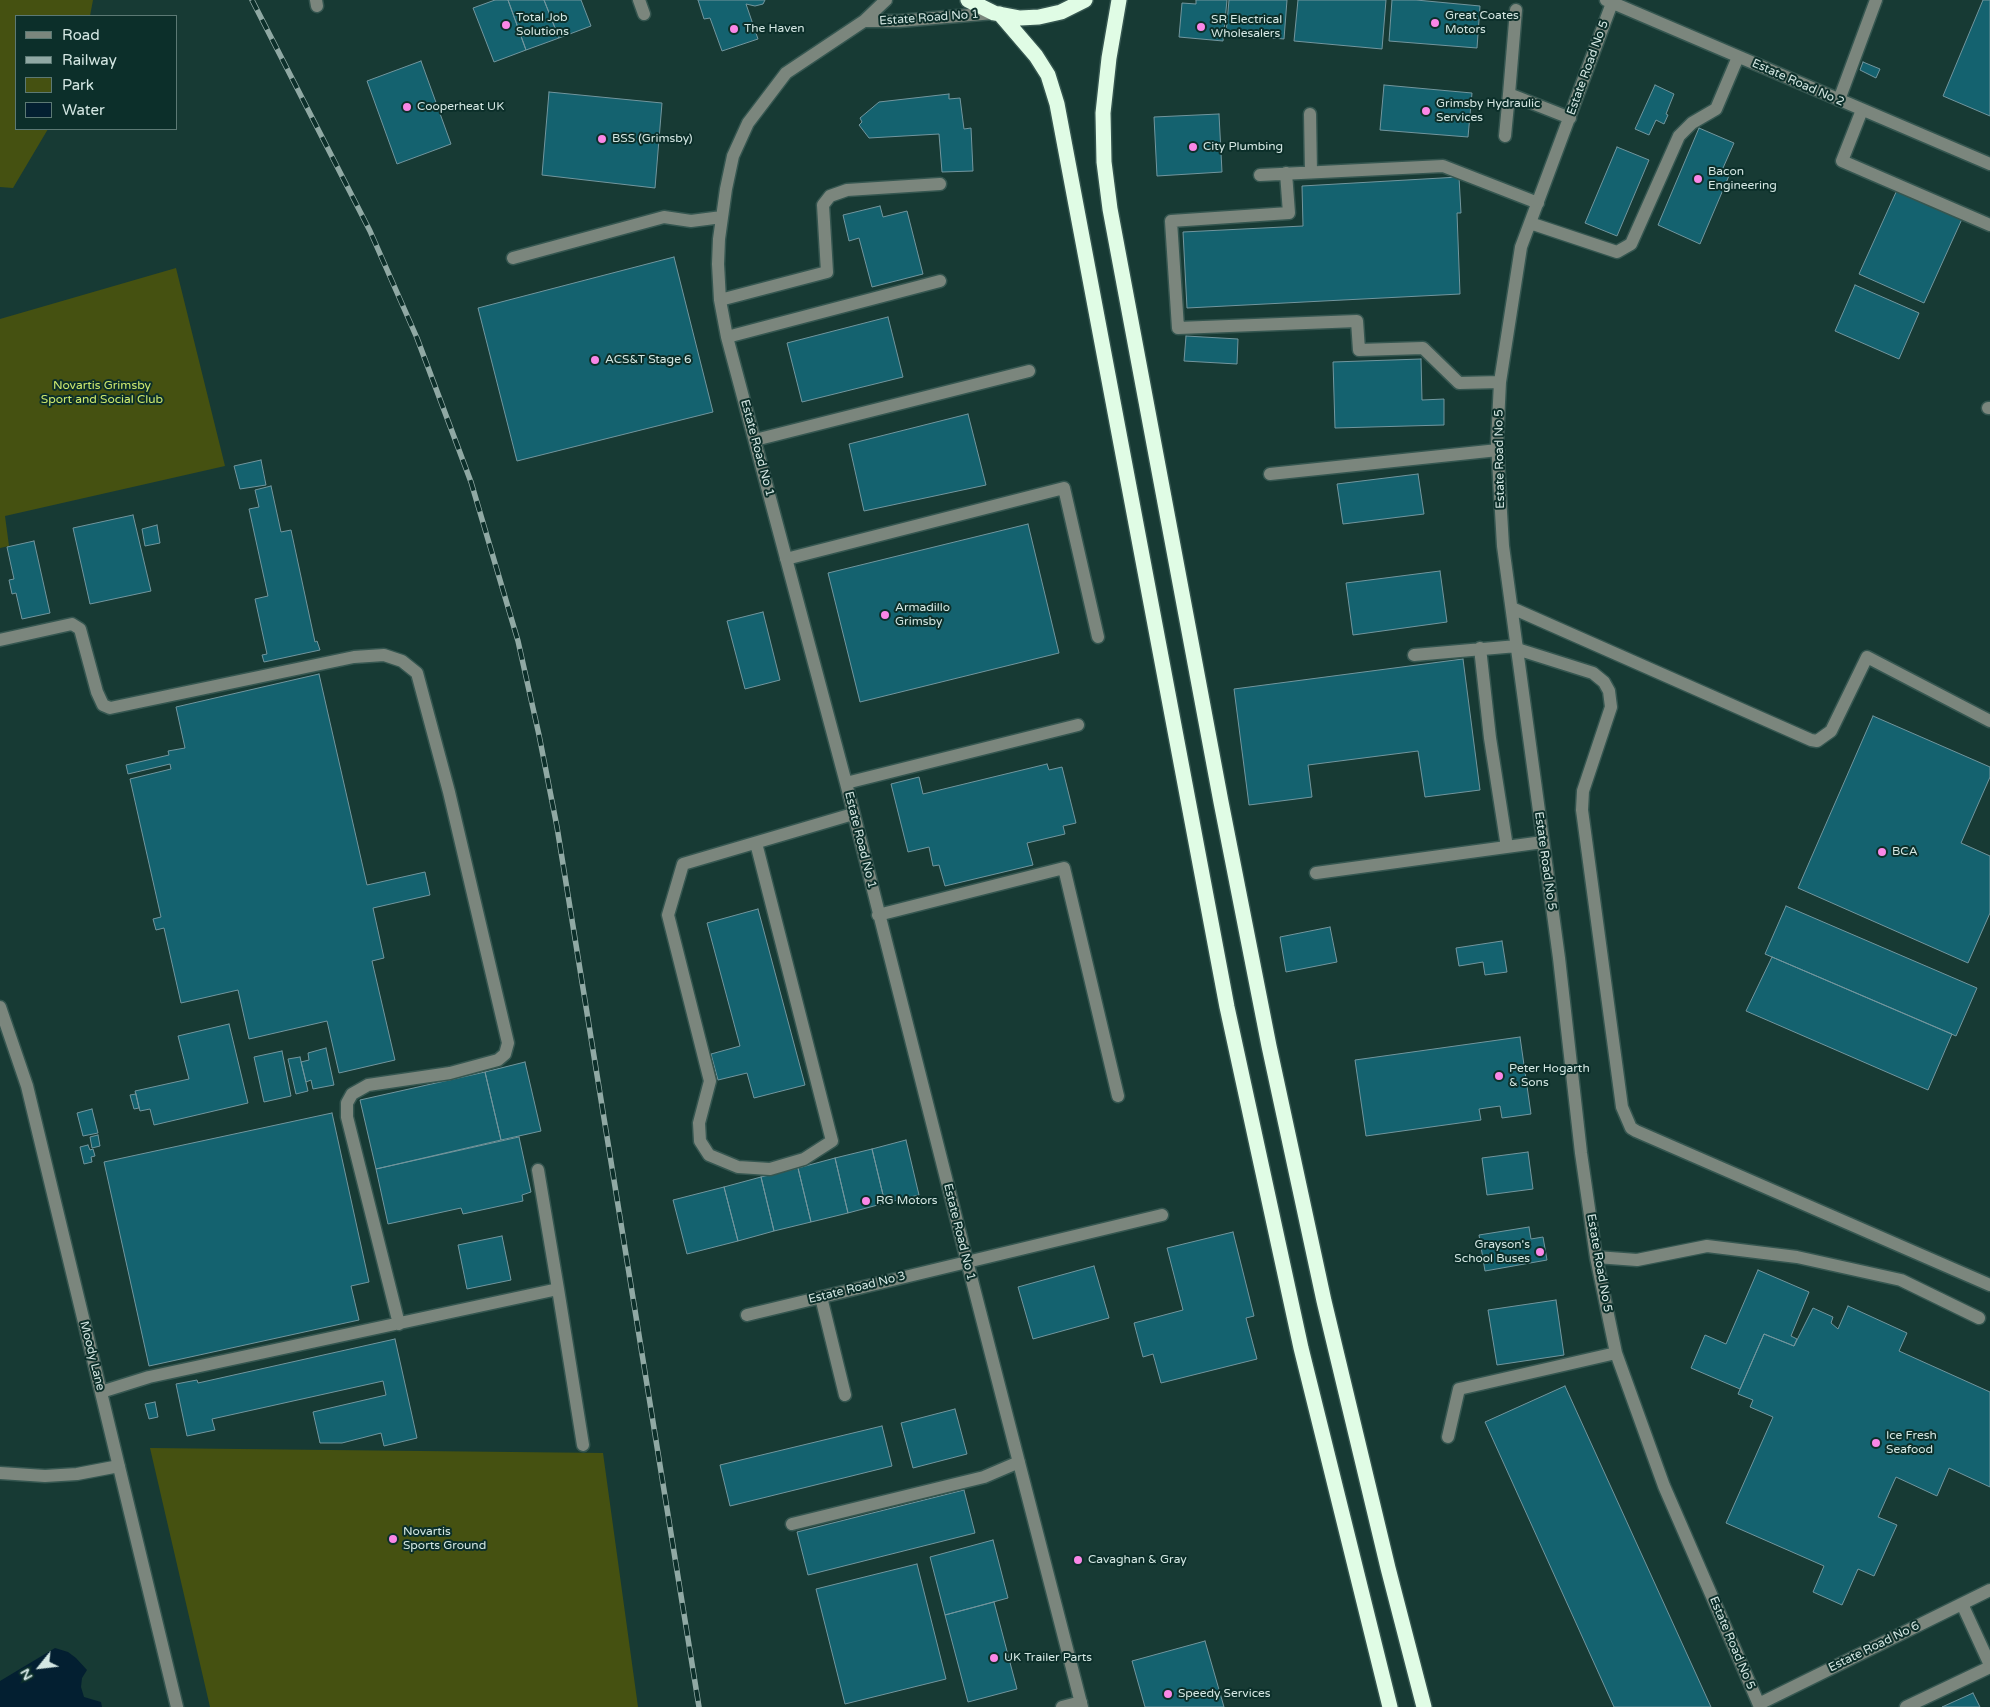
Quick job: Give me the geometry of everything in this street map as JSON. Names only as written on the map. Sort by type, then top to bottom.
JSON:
[{"type":"highway","points":[[968,0],[997,14],[1020,18],[1039,17],[1060,12],[1086,0]]},
{"type":"highway","points":[[1119,0],[1110,51],[1103,112],[1104,162],[1110,209],[1221,802],[1271,1056],[1324,1300],[1388,1568],[1424,1707]]},
{"type":"highway","points":[[997,14],[1036,56],[1048,75],[1057,104],[1158,649],[1227,1007],[1299,1338],[1390,1707]]},
{"type":"street","points":[[639,0],[644,14]]},
{"type":"street","name":"Estate Road No 1","points":[[886,0],[864,21],[786,73],[748,123],[733,156],[722,217],[718,264],[720,300],[728,337],[846,783],[966,1262],[1082,1705]]},
{"type":"street","points":[[1839,100],[1876,0]]},
{"type":"street","name":"Estate Road No 2","points":[[1609,1],[1990,164]]},
{"type":"street","name":"Estate Road No 5","points":[[1609,1],[1570,118],[1521,247],[1500,382],[1498,450],[1503,546],[1559,958],[1581,1154],[1596,1257],[1616,1353],[1664,1486],[1759,1706]]},
{"type":"street","points":[[1505,136],[1516,10]]},
{"type":"street","name":"Estate Road No 1","points":[[864,21],[898,21],[997,14]]},
{"type":"street","points":[[1530,223],[1617,252],[1631,244],[1679,136],[1692,123],[1716,109],[1738,57]]},
{"type":"street","points":[[1509,94],[1570,118]]},
{"type":"street","points":[[1862,110],[1842,161],[1990,225]]},
{"type":"street","points":[[1310,114],[1311,172]]},
{"type":"street","points":[[1260,175],[1443,166],[1538,204]]},
{"type":"street","points":[[1286,173],[1289,213],[1171,221],[1178,328],[1357,322],[1359,350],[1423,348],[1459,383],[1500,382]]},
{"type":"street","points":[[720,300],[827,272],[823,205],[830,196],[847,190],[940,184]]},
{"type":"street","points":[[513,258],[664,217],[691,221],[722,217]]},
{"type":"street","points":[[728,337],[940,281]]},
{"type":"street","points":[[755,440],[1029,371]]},
{"type":"street","points":[[1270,474],[1498,450]]},
{"type":"street","points":[[786,559],[1064,488],[1098,638]]},
{"type":"street","points":[[1512,608],[1811,740],[1817,741],[1830,731],[1867,657],[1990,721]]},
{"type":"street","points":[[0,640],[72,624],[80,629],[102,705],[110,708],[354,657],[384,656],[402,661],[417,673],[449,792],[508,1043],[504,1054],[498,1060],[450,1073],[368,1085],[352,1094],[347,1104],[347,1117],[399,1324]]},
{"type":"street","points":[[1480,648],[1490,738],[1507,847]]},
{"type":"street","points":[[1414,655],[1480,648],[1517,648],[1593,673],[1604,682],[1609,690],[1611,707],[1583,791],[1582,810],[1622,1107],[1627,1122],[1636,1131],[1990,1285]]},
{"type":"street","points":[[846,783],[1078,725]]},
{"type":"street","points":[[756,843],[832,1141],[804,1160],[770,1169],[738,1167],[710,1156],[700,1141],[699,1123],[710,1081],[668,915],[683,864],[853,814]]},
{"type":"street","points":[[1316,873],[1543,842]]},
{"type":"street","points":[[878,914],[1064,868],[1118,1096]]},
{"type":"street","name":"Moody Lane","points":[[0,1008],[27,1086],[177,1707]]},
{"type":"street","points":[[538,1170],[582,1445]]},
{"type":"street","name":"Estate Road No 3","points":[[747,1315],[1162,1215]]},
{"type":"street","points":[[1596,1257],[1637,1260],[1708,1246],[1797,1257],[1901,1280],[1979,1318]]},
{"type":"street","points":[[101,1392],[149,1377],[558,1289]]},
{"type":"street","points":[[821,1297],[845,1395]]},
{"type":"street","points":[[1448,1437],[1459,1389],[1616,1353]]},
{"type":"street","points":[[792,1524],[984,1477],[1018,1462]]},
{"type":"street","points":[[0,1474],[45,1476],[77,1474],[119,1466]]},
{"type":"street","name":"Estate Road No 6","points":[[1759,1706],[1990,1590]]},
{"type":"street","points":[[1906,1707],[1990,1666],[1962,1604]]},
{"type":"street","points":[[1062,1707],[1082,1705]]},
{"type":"green space","points":[[0,0],[93,0],[90,15],[15,15],[15,130],[47,130],[13,188],[0,187]]},
{"type":"green space","name":"Novartis Grimsby Sport and Social Club","points":[[176,268],[225,466],[5,516],[9,546],[0,548],[0,319]]},
{"type":"green space","name":"Novartis Sports Ground","points":[[150,1448],[603,1453],[638,1707],[210,1707]]},
{"type":"water","points":[[55,1648],[68,1652],[87,1670],[82,1678],[81,1687],[84,1697],[101,1702],[102,1707],[0,1707],[0,1681]]},
{"type":"building","points":[[495,0],[508,0],[526,50],[494,62],[473,8]]},
{"type":"building","points":[[508,0],[544,0],[559,38],[526,50]]},
{"type":"building","points":[[544,0],[581,0],[591,26],[559,38]]},
{"type":"building","name":"The Haven","points":[[698,0],[765,0],[763,4],[755,6],[746,4],[758,39],[722,51],[710,18],[704,19]]},
{"type":"building","points":[[1196,0],[1227,0],[1223,41],[1179,37],[1182,3],[1196,4]]},
{"type":"building","points":[[1229,0],[1287,0],[1284,39],[1226,34]]},
{"type":"building","points":[[1298,0],[1386,0],[1382,49],[1294,41]]},
{"type":"building","name":"Great Coates Motors","points":[[1392,0],[1416,0],[1480,6],[1477,48],[1389,41]]},
{"type":"building","points":[[1983,0],[1990,0],[1990,116],[1943,96]]},
{"type":"building","points":[[421,61],[451,144],[397,164],[367,81]]},
{"type":"building","points":[[1863,62],[1880,69],[1876,78],[1860,70]]},
{"type":"building","name":"Grimsby Hydraulic Services","points":[[1384,85],[1472,93],[1468,137],[1380,130]]},
{"type":"building","points":[[1655,85],[1674,94],[1664,124],[1656,120],[1649,135],[1635,129]]},
{"type":"building","name":"BSS (Grimsby)","points":[[549,92],[662,103],[655,188],[542,175]]},
{"type":"building","points":[[949,94],[949,99],[960,98],[964,129],[971,128],[973,171],[942,172],[939,134],[869,138],[859,125],[862,122],[860,118],[879,102]]},
{"type":"building","points":[[1219,114],[1222,172],[1157,176],[1154,117]]},
{"type":"building","points":[[1699,128],[1734,143],[1723,168],[1731,171],[1700,244],[1658,225]]},
{"type":"building","points":[[1617,147],[1649,160],[1617,236],[1585,223]]},
{"type":"building","points":[[1459,177],[1461,213],[1457,213],[1460,294],[1187,308],[1183,232],[1303,226],[1302,186]]},
{"type":"building","points":[[1897,190],[1962,219],[1924,303],[1859,274]]},
{"type":"building","points":[[880,206],[883,217],[907,211],[923,274],[872,287],[859,238],[849,241],[843,215]]},
{"type":"building","name":"ACS&T Stage 6","points":[[674,257],[713,412],[517,461],[478,308]]},
{"type":"building","points":[[1855,285],[1919,313],[1899,359],[1835,331]]},
{"type":"building","points":[[888,317],[903,377],[802,402],[787,343]]},
{"type":"building","points":[[1186,336],[1238,339],[1237,364],[1184,361]]},
{"type":"building","points":[[1421,359],[1422,400],[1444,399],[1444,425],[1335,428],[1333,362]]},
{"type":"building","points":[[968,414],[986,485],[864,511],[849,444]]},
{"type":"building","points":[[261,460],[266,485],[240,489],[234,466]]},
{"type":"building","points":[[1418,474],[1424,514],[1343,524],[1337,484]]},
{"type":"building","points":[[271,486],[281,532],[291,530],[315,642],[317,641],[320,650],[264,662],[262,655],[267,654],[255,599],[268,596],[249,509],[259,507],[255,490]]},
{"type":"building","points":[[133,515],[151,591],[90,604],[73,528]]},
{"type":"building","points":[[1028,524],[1059,653],[860,702],[828,573]]},
{"type":"building","points":[[157,525],[160,543],[145,546],[142,529]]},
{"type":"building","points":[[34,541],[50,613],[22,619],[16,593],[12,594],[9,580],[14,579],[7,547]]},
{"type":"building","points":[[1440,571],[1447,622],[1353,635],[1346,583]]},
{"type":"building","points":[[763,612],[780,680],[745,689],[727,621]]},
{"type":"building","points":[[1463,659],[1480,790],[1425,797],[1418,751],[1308,765],[1312,797],[1249,805],[1234,689]]},
{"type":"building","points":[[319,674],[367,885],[425,872],[430,895],[373,908],[384,958],[372,961],[395,1060],[339,1073],[327,1021],[249,1039],[238,990],[181,1003],[164,928],[156,930],[153,919],[161,917],[130,779],[171,769],[170,764],[128,774],[126,765],[169,755],[168,751],[185,748],[176,707]]},
{"type":"building","points":[[1873,716],[1990,767],[1990,777],[1961,843],[1990,856],[1990,913],[1968,963],[1798,888]]},
{"type":"building","points":[[1047,764],[1049,770],[1062,767],[1076,823],[1063,826],[1065,834],[1027,843],[1033,865],[945,886],[939,865],[933,866],[929,847],[908,852],[891,784],[919,777],[923,794]]},
{"type":"building","points":[[1786,906],[1977,988],[1956,1036],[1765,954]]},
{"type":"building","points":[[758,909],[805,1085],[754,1098],[747,1073],[718,1080],[711,1054],[740,1046],[707,923]]},
{"type":"building","points":[[1330,927],[1337,962],[1286,972],[1280,937]]},
{"type":"building","points":[[1502,941],[1507,972],[1485,975],[1483,962],[1459,966],[1456,948]]},
{"type":"building","points":[[1772,957],[1952,1034],[1928,1090],[1746,1011]]},
{"type":"building","points":[[229,1024],[248,1103],[154,1125],[150,1109],[140,1111],[135,1091],[189,1079],[178,1036]]},
{"type":"building","points":[[1520,1037],[1531,1114],[1502,1118],[1500,1106],[1479,1109],[1481,1120],[1366,1136],[1355,1060]]},
{"type":"building","points":[[326,1048],[334,1085],[313,1089],[311,1080],[306,1082],[301,1062],[309,1060],[308,1053]]},
{"type":"building","points":[[282,1051],[291,1096],[264,1102],[254,1057]]},
{"type":"building","points":[[300,1057],[308,1091],[296,1094],[288,1059]]},
{"type":"building","points":[[525,1062],[541,1131],[501,1140],[485,1072]]},
{"type":"building","points":[[485,1072],[501,1140],[376,1169],[360,1100]]},
{"type":"building","points":[[136,1094],[139,1108],[134,1109],[130,1095]]},
{"type":"building","points":[[92,1109],[98,1133],[83,1136],[77,1113]]},
{"type":"building","points":[[332,1113],[369,1282],[351,1286],[359,1320],[149,1366],[104,1162]]},
{"type":"building","points":[[98,1135],[100,1146],[92,1148],[90,1137]]},
{"type":"building","points":[[519,1137],[531,1192],[522,1195],[523,1201],[463,1214],[461,1208],[388,1224],[376,1169]]},
{"type":"building","points":[[906,1140],[919,1195],[885,1203],[872,1149]]},
{"type":"building","points":[[88,1145],[90,1150],[93,1149],[95,1156],[91,1157],[92,1162],[84,1164],[80,1147]]},
{"type":"building","points":[[872,1149],[885,1203],[848,1213],[835,1158]]},
{"type":"building","points":[[1528,1152],[1533,1189],[1487,1195],[1482,1158]]},
{"type":"building","points":[[835,1158],[848,1213],[811,1222],[798,1168]]},
{"type":"building","points":[[798,1168],[811,1222],[774,1231],[761,1177]]},
{"type":"building","points":[[761,1177],[774,1231],[738,1241],[724,1187]]},
{"type":"building","points":[[724,1187],[738,1241],[687,1254],[673,1200]]},
{"type":"building","points":[[1529,1227],[1531,1239],[1543,1237],[1547,1260],[1485,1271],[1479,1235]]},
{"type":"building","points":[[1233,1232],[1254,1316],[1246,1318],[1257,1359],[1161,1383],[1153,1354],[1143,1357],[1134,1323],[1183,1310],[1167,1248]]},
{"type":"building","points":[[502,1236],[511,1280],[467,1289],[458,1245]]},
{"type":"building","points":[[1094,1266],[1109,1318],[1033,1339],[1018,1287]]},
{"type":"building","points":[[1758,1270],[1809,1292],[1791,1336],[1797,1339],[1794,1346],[1764,1334],[1740,1389],[1691,1368],[1705,1335],[1726,1344]]},
{"type":"building","points":[[1556,1300],[1564,1355],[1497,1365],[1488,1310]]},
{"type":"building","name":"Ice Fresh Seafood","points":[[1848,1306],[1907,1333],[1899,1351],[1990,1392],[1990,1487],[1949,1468],[1937,1496],[1896,1477],[1878,1517],[1897,1525],[1874,1576],[1858,1569],[1842,1605],[1813,1592],[1824,1566],[1726,1523],[1773,1417],[1750,1407],[1753,1400],[1738,1394],[1764,1334],[1794,1346],[1813,1308],[1833,1317],[1831,1323],[1838,1329]]},
{"type":"building","points":[[395,1339],[417,1438],[384,1446],[381,1433],[342,1443],[320,1443],[313,1412],[386,1395],[383,1381],[212,1419],[215,1430],[187,1436],[176,1384],[197,1380],[198,1383]]},
{"type":"building","points":[[1565,1386],[1711,1707],[1614,1707],[1485,1422]]},
{"type":"building","points":[[155,1402],[158,1417],[149,1419],[145,1404]]},
{"type":"building","points":[[955,1409],[967,1454],[913,1468],[901,1423]]},
{"type":"building","points":[[882,1426],[892,1466],[730,1506],[720,1465]]},
{"type":"building","points":[[964,1490],[975,1533],[808,1575],[797,1532]]},
{"type":"building","points":[[993,1540],[1008,1598],[945,1615],[930,1557]]},
{"type":"building","points":[[917,1564],[946,1679],[845,1704],[816,1589]]},
{"type":"building","points":[[994,1602],[1017,1689],[968,1702],[945,1615]]},
{"type":"building","points":[[1205,1641],[1224,1707],[1145,1707],[1132,1661]]},
{"type":"building","points":[[1973,1693],[1980,1707],[1942,1707]]},
{"type":"railway","points":[[252,0],[370,231],[417,338],[471,482],[518,641],[557,827],[699,1707]]},
{"type":"place","name":"Great Coates Motors","points":[[1435,23]]},
{"type":"place","name":"Total Job Solutions","points":[[506,25]]},
{"type":"place","name":"SR Electrical Wholesalers","points":[[1201,27]]},
{"type":"place","name":"The Haven","points":[[734,29]]},
{"type":"place","name":"Cooperheat UK","points":[[407,107]]},
{"type":"place","name":"Grimsby Hydraulic Services","points":[[1426,111]]},
{"type":"place","name":"BSS (Grimsby)","points":[[602,139]]},
{"type":"place","name":"City Plumbing","points":[[1193,147]]},
{"type":"place","name":"Bacon Engineering","points":[[1698,179]]},
{"type":"place","name":"ACS&T Stage 6","points":[[595,360]]},
{"type":"place","name":"Armadillo Grimsby","points":[[885,615]]},
{"type":"place","name":"BCA","points":[[1882,852]]},
{"type":"place","name":"Peter Hogarth & Sons","points":[[1499,1076]]},
{"type":"place","name":"RG Motors","points":[[866,1201]]},
{"type":"place","name":"Grayson's School Buses","points":[[1540,1252]]},
{"type":"place","name":"Ice Fresh Seafood","points":[[1876,1443]]},
{"type":"place","name":"Novartis Sports Ground","points":[[393,1539]]},
{"type":"place","name":"Cavaghan & Gray","points":[[1078,1560]]},
{"type":"place","name":"UK Trailer Parts","points":[[994,1658]]},
{"type":"place","name":"Speedy Services","points":[[1168,1694]]}]
